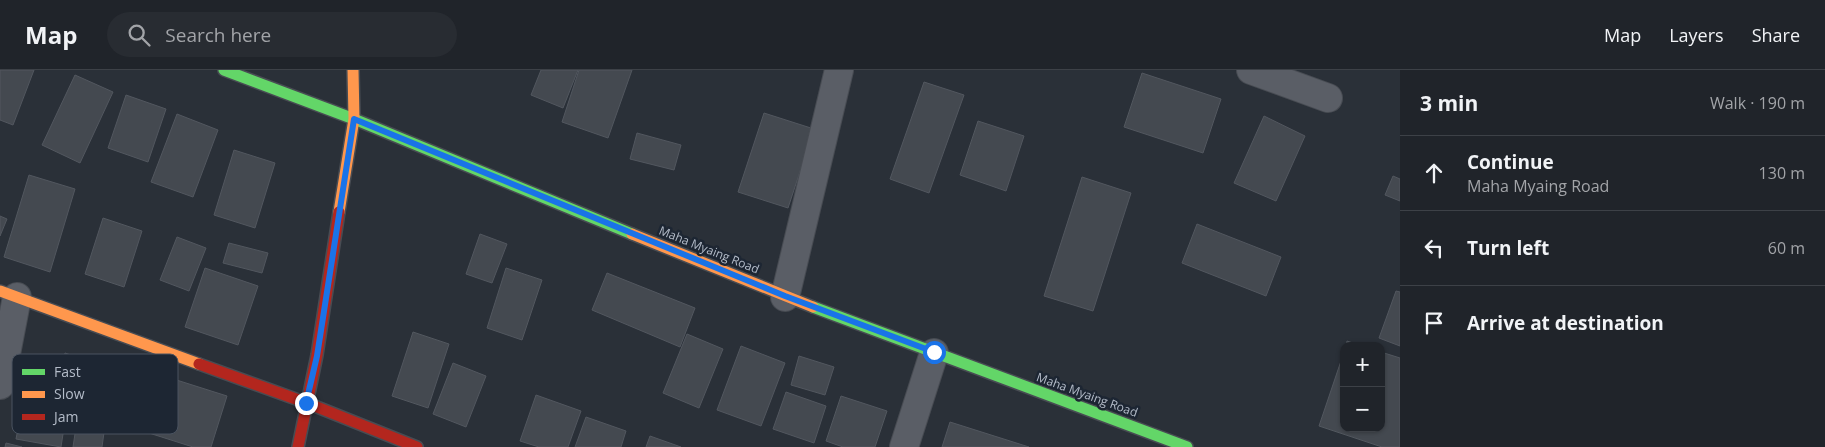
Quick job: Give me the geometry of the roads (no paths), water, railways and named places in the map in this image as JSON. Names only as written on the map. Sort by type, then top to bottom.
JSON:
[{"type":"street","name":"Maha Myaing Road","points":[[224,70],[354,119],[785,296],[1187,447]]},
{"type":"street","points":[[298,447],[317,356],[354,119],[353,70]]},
{"type":"street","points":[[785,296],[839,70]]},
{"type":"street","points":[[1251,70],[1328,98]]},
{"type":"street","points":[[0,385],[8,294],[172,354]]},
{"type":"street","points":[[904,447],[934,352]]},
{"type":"street","points":[[178,356],[306,403],[417,447]]}]
